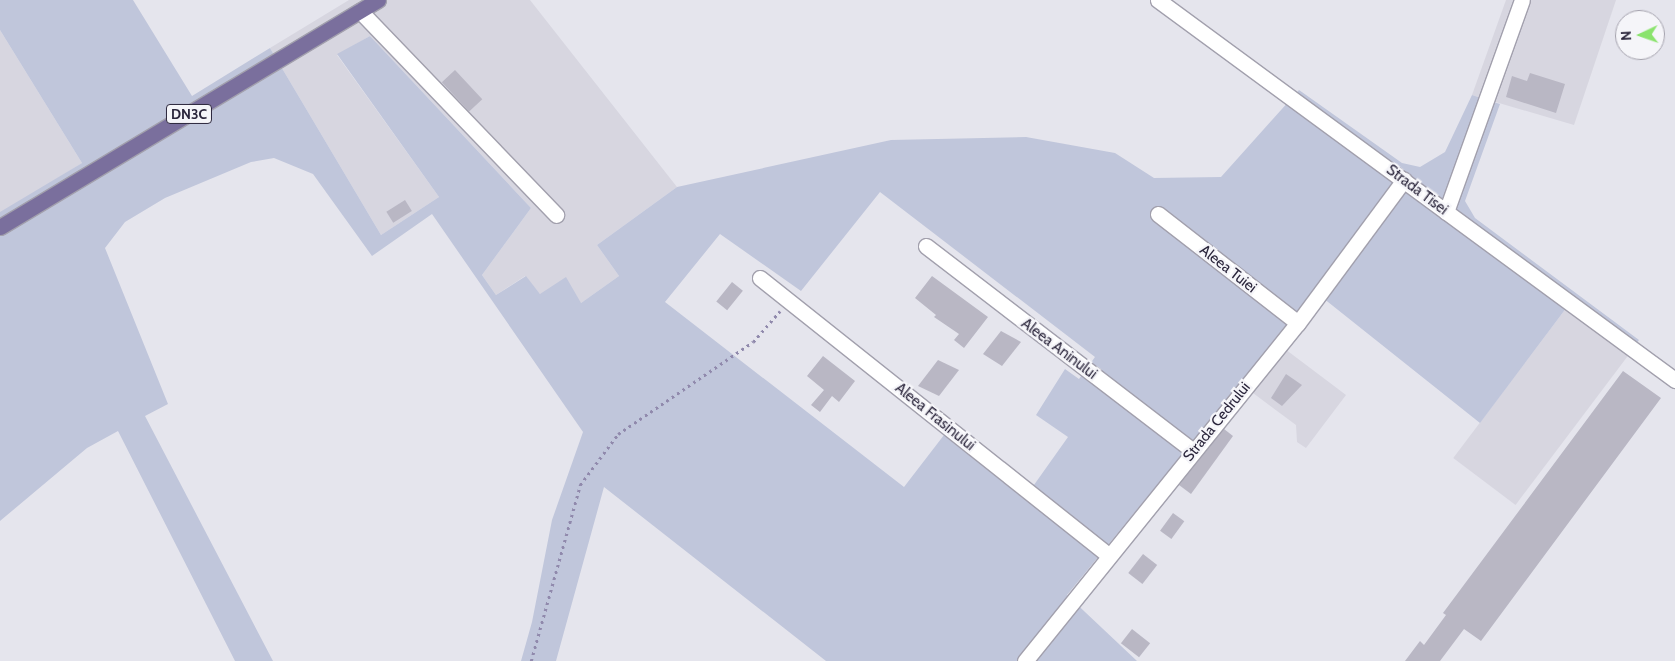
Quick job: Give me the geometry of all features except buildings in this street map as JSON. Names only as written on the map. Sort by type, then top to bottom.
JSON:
[{"type":"main road","name":"DN3C","points":[[0,227],[378,0]]},
{"type":"lane","name":"Strada Tisei","points":[[1158,0],[1675,380]]},
{"type":"lane","points":[[1446,212],[1522,0]]},
{"type":"lane","points":[[360,11],[556,215]]},
{"type":"lane","name":"Strada Cedrului","points":[[1025,661],[1298,323],[1404,180]]},
{"type":"lane","name":"Aleea Tuiei","points":[[1158,214],[1298,323]]},
{"type":"lane","name":"Aleea Aninului","points":[[926,246],[1193,451]]},
{"type":"lane","name":"Aleea Frasinului","points":[[760,278],[1109,556]]},
{"type":"path","points":[[531,661],[580,485],[618,434],[753,342],[789,301]]},
{"type":"shaded area","points":[[0,0],[133,0],[192,96],[270,48],[381,235],[439,197],[337,54],[370,36],[531,208],[482,275],[496,295],[526,276],[540,294],[566,277],[581,303],[619,276],[597,245],[677,187],[891,140],[1026,137],[1115,153],[1154,178],[1221,177],[1299,90],[1402,163],[1420,167],[1445,152],[1472,95],[1500,104],[1465,201],[1475,218],[1639,340],[1629,354],[1567,307],[1480,423],[1323,298],[1275,341],[1067,595],[1137,661],[826,661],[604,487],[556,661],[521,661],[532,622],[552,520],[583,432],[432,214],[372,256],[313,174],[274,158],[251,162],[165,198],[125,222],[105,248],[168,404],[145,416],[273,661],[235,661],[118,431],[87,448],[0,521],[0,212],[82,163],[0,30]],"holes":[[[880,192],[1095,357],[1079,379],[1065,369],[1036,415],[1068,437],[1024,499],[944,435],[904,487],[665,302],[720,234],[801,291]]]},
{"type":"shaded area","points":[[349,0],[530,0],[677,187],[597,245],[619,276],[581,303],[540,294],[525,276],[496,295],[482,275],[531,208],[370,36],[337,55],[439,197],[381,235],[270,48]]},
{"type":"shaded area","points":[[1506,0],[1616,0],[1574,125],[1472,95]]},
{"type":"shaded area","points":[[0,30],[82,163],[0,214]]},
{"type":"shaded area","points":[[1567,307],[1629,354],[1516,505],[1453,458]]},
{"type":"shaded area","points":[[1285,349],[1346,395],[1306,448],[1297,442],[1296,425],[1253,393]]}]
